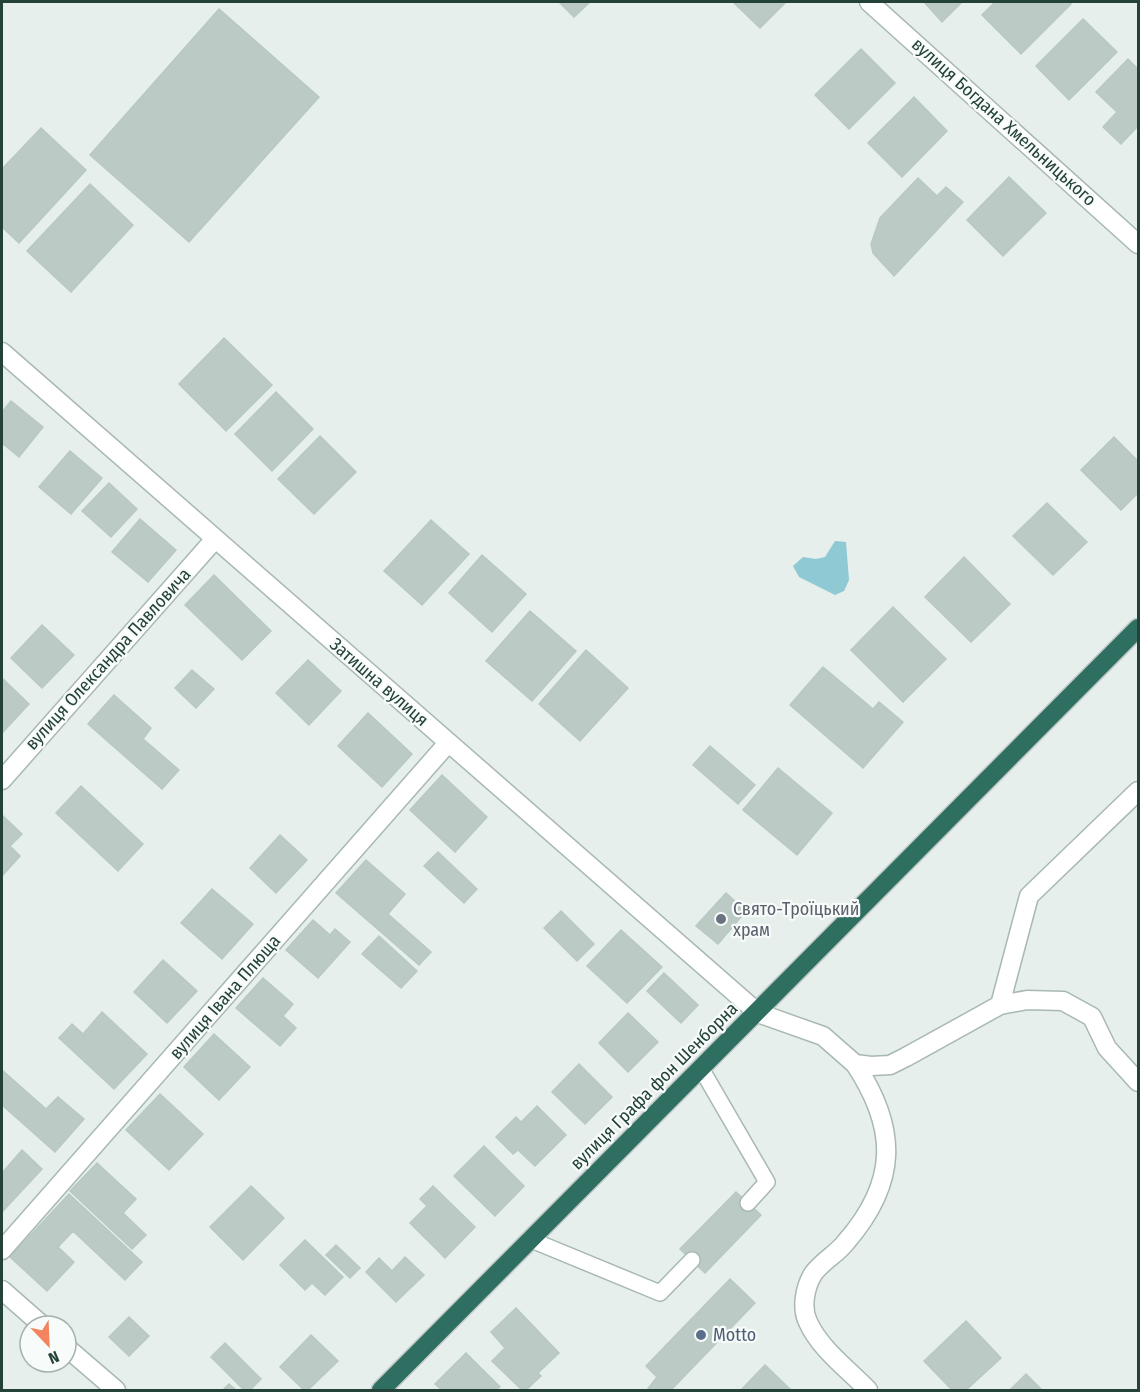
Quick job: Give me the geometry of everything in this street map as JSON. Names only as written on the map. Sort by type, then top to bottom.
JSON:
[{"type":"highway","points":[[758,1013],[1138,628]]},
{"type":"highway","name":"вулиця Графа фон Шенборна","points":[[381,1390],[529,1239],[758,1013]]},
{"type":"street","name":"вулиця Богдана Хмельницького","points":[[869,2],[1138,244]]},
{"type":"street","name":"Затишна вулиця","points":[[2,352],[758,1013]]},
{"type":"street","name":"вулиця Олександра Павловича","points":[[2,780],[215,539]]},
{"type":"street","name":"вулиця Івана Плюща","points":[[2,1250],[448,743]]},
{"type":"street","points":[[1000,1005],[1029,896],[1138,791]]},
{"type":"street","points":[[855,1064],[890,1065],[1000,1005],[1027,1000],[1063,1001],[1092,1017],[1099,1027],[1107,1048],[1138,1082]]},
{"type":"street","name":"вулиця Графа фон Шенборна","points":[[758,1013],[823,1036],[855,1064],[874,1092],[886,1132],[884,1179],[861,1224],[844,1245],[814,1274],[804,1297],[807,1321],[821,1342],[868,1390]]},
{"type":"street","points":[[2,1290],[29,1314]]},
{"type":"street","points":[[78,1357],[116,1390]]},
{"type":"lane","points":[[702,1070],[767,1182],[747,1203]]},
{"type":"lane","points":[[529,1239],[660,1293],[692,1260]]},
{"type":"water","points":[[835,541],[846,542],[849,580],[844,591],[835,595],[799,577],[793,566],[803,557],[816,559],[825,557]]},
{"type":"building","points":[[559,2],[590,2],[574,17]]},
{"type":"building","points":[[733,2],[786,2],[760,28]]},
{"type":"building","points":[[924,2],[962,2],[942,22]]},
{"type":"building","points":[[995,2],[1069,2],[1071,4],[1021,54],[982,15]]},
{"type":"building","points":[[219,9],[319,97],[189,242],[90,155]]},
{"type":"building","points":[[1083,19],[1117,52],[1069,100],[1036,66]]},
{"type":"building","points":[[861,49],[895,83],[849,129],[815,95]]},
{"type":"building","points":[[1128,59],[1138,69],[1138,126],[1121,144],[1103,127],[1117,112],[1096,92]]},
{"type":"building","points":[[914,97],[947,131],[902,177],[868,143]]},
{"type":"building","points":[[41,128],[86,170],[19,243],[2,227],[2,169]]},
{"type":"building","points":[[1009,177],[1046,213],[1003,256],[967,220]]},
{"type":"building","points":[[918,178],[937,196],[946,187],[963,202],[894,276],[873,253],[871,244],[880,218]]},
{"type":"building","points":[[90,184],[133,225],[71,292],[27,251]]},
{"type":"building","points":[[224,338],[272,385],[226,431],[179,384]]},
{"type":"building","points":[[276,392],[313,429],[272,471],[235,434]]},
{"type":"building","points":[[11,401],[43,427],[19,457],[2,443],[2,412]]},
{"type":"building","points":[[320,436],[356,472],[314,514],[278,479]]},
{"type":"building","points":[[1114,437],[1138,461],[1138,493],[1121,510],[1081,470]]},
{"type":"building","points":[[70,451],[102,478],[71,514],[39,487]]},
{"type":"building","points":[[109,483],[137,509],[111,537],[82,511]]},
{"type":"building","points":[[1047,503],[1087,542],[1053,575],[1013,536]]},
{"type":"building","points":[[140,519],[176,550],[148,582],[112,552]]},
{"type":"building","points":[[431,520],[469,554],[422,605],[384,571]]},
{"type":"building","points":[[482,555],[526,594],[492,632],[449,593]]},
{"type":"building","points":[[964,557],[1010,604],[971,642],[925,597]]},
{"type":"building","points":[[214,575],[271,631],[242,660],[185,605]]},
{"type":"building","points":[[893,607],[946,659],[903,702],[851,650]]},
{"type":"building","points":[[530,611],[576,651],[532,701],[486,661]]},
{"type":"building","points":[[42,625],[74,655],[42,688],[11,658]]},
{"type":"building","points":[[586,650],[628,688],[580,741],[539,704]]},
{"type":"building","points":[[308,660],[341,691],[309,725],[276,693]]},
{"type":"building","points":[[823,667],[873,709],[879,702],[903,722],[863,768],[790,705]]},
{"type":"building","points":[[192,670],[214,689],[196,708],[175,688]]},
{"type":"building","points":[[2,678],[29,704],[2,733]]},
{"type":"building","points":[[114,695],[151,728],[143,739],[179,770],[162,789],[88,724]]},
{"type":"building","points":[[368,713],[412,754],[382,787],[338,746]]},
{"type":"building","points":[[710,746],[755,785],[738,804],[693,765]]},
{"type":"building","points":[[778,768],[832,813],[797,855],[743,810]]},
{"type":"building","points":[[442,775],[487,817],[455,852],[410,810]]},
{"type":"building","points":[[81,786],[143,844],[118,871],[56,813]]},
{"type":"building","points":[[3,816],[22,834],[10,846],[20,856],[2,876]]},
{"type":"building","points":[[280,835],[307,860],[276,893],[250,868]]},
{"type":"building","points":[[438,852],[477,889],[464,903],[424,866]]},
{"type":"building","points":[[366,860],[405,894],[388,914],[431,952],[419,965],[336,893]]},
{"type":"building","points":[[212,889],[253,924],[222,959],[181,923]]},
{"type":"building","name":"Свято-Троїцький храм","points":[[726,893],[746,911],[718,944],[696,926]]},
{"type":"building","points":[[561,911],[594,944],[577,961],[544,928]]},
{"type":"building","points":[[313,920],[330,935],[335,929],[350,942],[318,978],[286,950]]},
{"type":"building","points":[[621,930],[662,967],[627,1003],[587,966]]},
{"type":"building","points":[[379,936],[417,971],[401,988],[362,954]]},
{"type":"building","points":[[163,960],[197,991],[167,1023],[134,992]]},
{"type":"building","points":[[664,973],[698,1005],[681,1023],[647,991]]},
{"type":"building","points":[[263,978],[293,1004],[283,1016],[296,1028],[280,1046],[236,1008]]},
{"type":"building","points":[[102,1012],[147,1054],[114,1089],[59,1038],[72,1024],[83,1034]]},
{"type":"building","points":[[628,1013],[658,1042],[628,1072],[599,1043]]},
{"type":"building","points":[[214,1034],[250,1067],[219,1100],[184,1067]]},
{"type":"building","points":[[579,1064],[612,1097],[585,1124],[552,1092]]},
{"type":"building","points":[[2,1070],[46,1109],[58,1097],[84,1119],[55,1152],[2,1105]]},
{"type":"building","points":[[160,1094],[203,1134],[169,1170],[126,1130]]},
{"type":"building","points":[[537,1106],[566,1135],[535,1166],[518,1150],[513,1154],[496,1137],[516,1117],[521,1122]]},
{"type":"building","points":[[484,1146],[524,1186],[495,1216],[454,1176]]},
{"type":"building","points":[[22,1150],[42,1169],[2,1212],[2,1173]]},
{"type":"building","points":[[97,1163],[136,1199],[123,1213],[146,1235],[132,1249],[70,1191]]},
{"type":"building","points":[[251,1186],[284,1218],[243,1260],[210,1227]]},
{"type":"building","points":[[433,1186],[475,1227],[445,1258],[410,1223],[427,1206],[420,1199]]},
{"type":"building","points":[[736,1192],[761,1215],[705,1273],[680,1249]]},
{"type":"building","points":[[69,1194],[142,1262],[125,1280],[73,1231],[58,1247],[74,1262],[47,1291],[10,1257]]},
{"type":"building","points":[[305,1240],[343,1277],[325,1295],[312,1283],[305,1290],[280,1265]]},
{"type":"building","points":[[336,1245],[360,1268],[350,1278],[326,1255]]},
{"type":"building","points":[[405,1257],[424,1275],[396,1302],[366,1272],[379,1258],[392,1271]]},
{"type":"building","name":"Motto","points":[[730,1279],[755,1303],[671,1390],[647,1390],[657,1377],[646,1366]]},
{"type":"building","points":[[516,1308],[559,1353],[538,1373],[541,1376],[526,1390],[522,1390],[492,1361],[505,1348],[491,1332]]},
{"type":"building","points":[[129,1317],[149,1336],[129,1356],[109,1337]]},
{"type":"building","points":[[966,1321],[1001,1358],[966,1390],[952,1390],[924,1361]]},
{"type":"building","points":[[311,1335],[338,1361],[308,1390],[304,1390],[280,1367]]},
{"type":"building","points":[[225,1343],[261,1379],[250,1390],[244,1390],[211,1357]]},
{"type":"building","points":[[466,1353],[500,1387],[496,1390],[442,1390],[435,1384]]},
{"type":"building","points":[[765,1365],[791,1390],[741,1390]]},
{"type":"building","points":[[1026,1374],[1042,1390],[1010,1390]]},
{"type":"building","points":[[229,1384],[236,1390],[223,1390]]},
{"type":"place","name":"Свято-Троїцький храм","points":[[721,919]]},
{"type":"place","name":"Motto","points":[[701,1335]]}]
